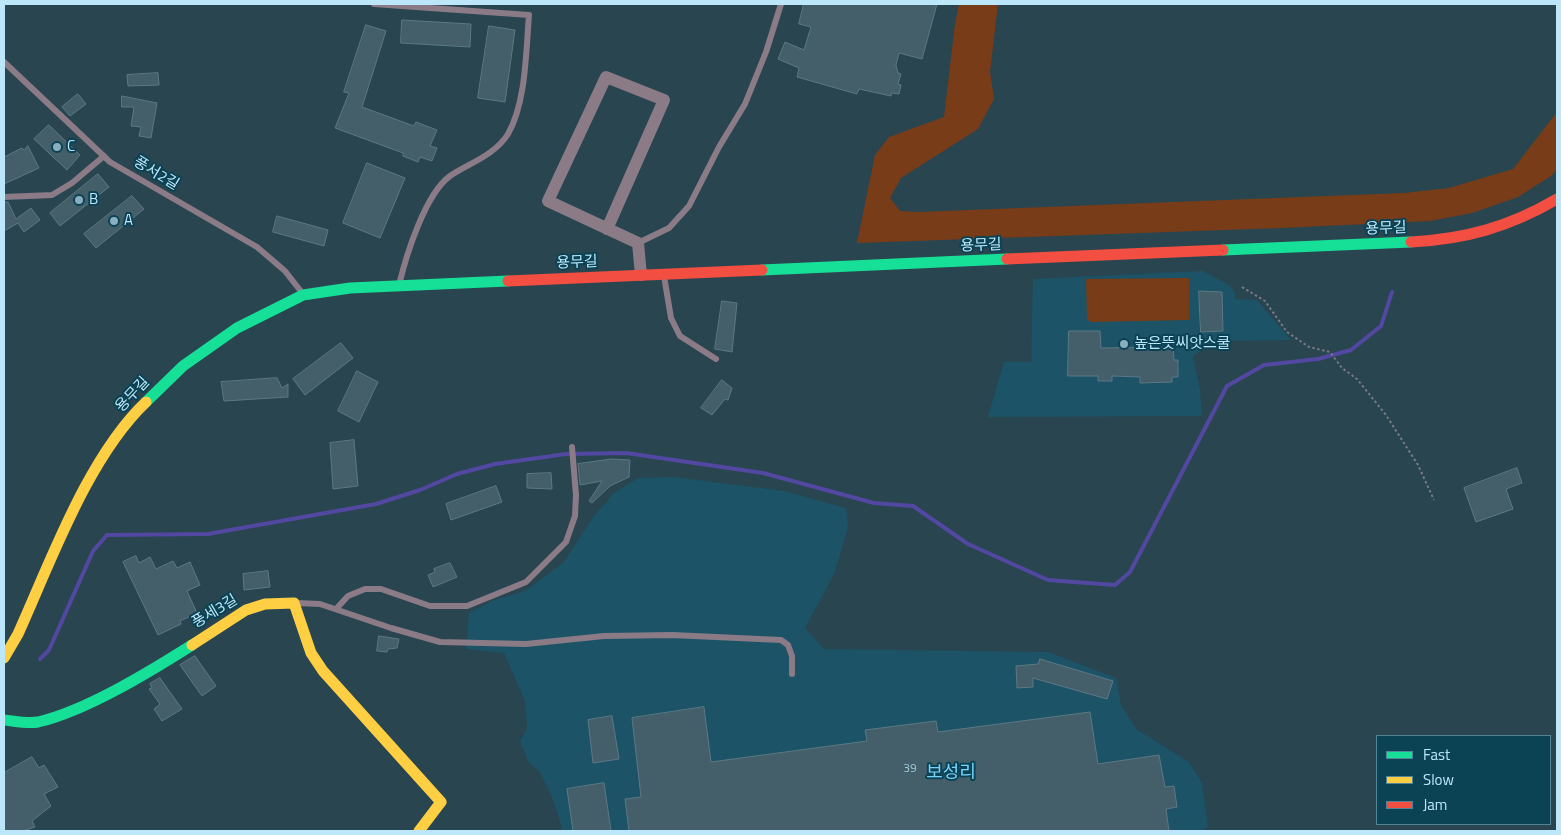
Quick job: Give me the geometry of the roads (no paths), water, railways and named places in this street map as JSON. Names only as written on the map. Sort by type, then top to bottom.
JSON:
[{"type":"street","points":[[607,228],[664,100],[606,77],[548,201],[638,243],[641,276]]},
{"type":"street","name":"용무길","points":[[4,658],[18,634],[89,479],[133,414],[183,366],[230,334],[304,295],[350,288],[1447,240],[1488,232],[1524,218],[1557,199]]},
{"type":"street","points":[[294,603],[310,653],[323,671],[441,802],[419,831]]},
{"type":"street","name":"풍세3길","points":[[4,720],[37,722],[81,706],[157,667],[246,610],[264,604],[294,603]]},
{"type":"lane","points":[[374,4],[529,15],[525,72],[516,112],[507,135],[487,155],[450,176],[439,186],[410,244],[398,286]]},
{"type":"lane","points":[[638,243],[669,228],[689,206],[719,147],[745,104],[766,52],[781,4]]},
{"type":"lane","name":"풍서2길","points":[[4,62],[104,156],[190,209],[257,247],[285,271],[304,295]]},
{"type":"lane","points":[[4,197],[52,195],[72,183],[104,156]]},
{"type":"lane","points":[[664,275],[671,318],[680,336],[716,359]]},
{"type":"lane","points":[[336,609],[348,596],[365,589],[382,589],[430,606],[467,606],[526,582],[566,542],[575,516],[576,495],[572,449]]},
{"type":"lane","points":[[294,603],[320,604],[440,642],[526,644],[604,636],[672,635],[781,640],[788,645],[792,656],[792,674]]},
{"type":"waterway","points":[[40,659],[49,650],[93,551],[107,535],[208,534],[376,504],[420,490],[457,474],[495,464],[566,454],[626,453],[763,473],[874,503],[913,506],[968,544],[1048,580],[1115,585],[1130,572],[1227,386],[1264,365],[1318,359],[1351,350],[1381,326],[1392,292]]},
{"type":"place","name":"C","points":[[57,147]]},
{"type":"place","name":"B","points":[[79,200]]},
{"type":"place","name":"A","points":[[114,221]]},
{"type":"place","name":"높은뜻씨앗스쿨","points":[[1124,344]]},
{"type":"district","name":"보성리","points":[[951,774]]}]
